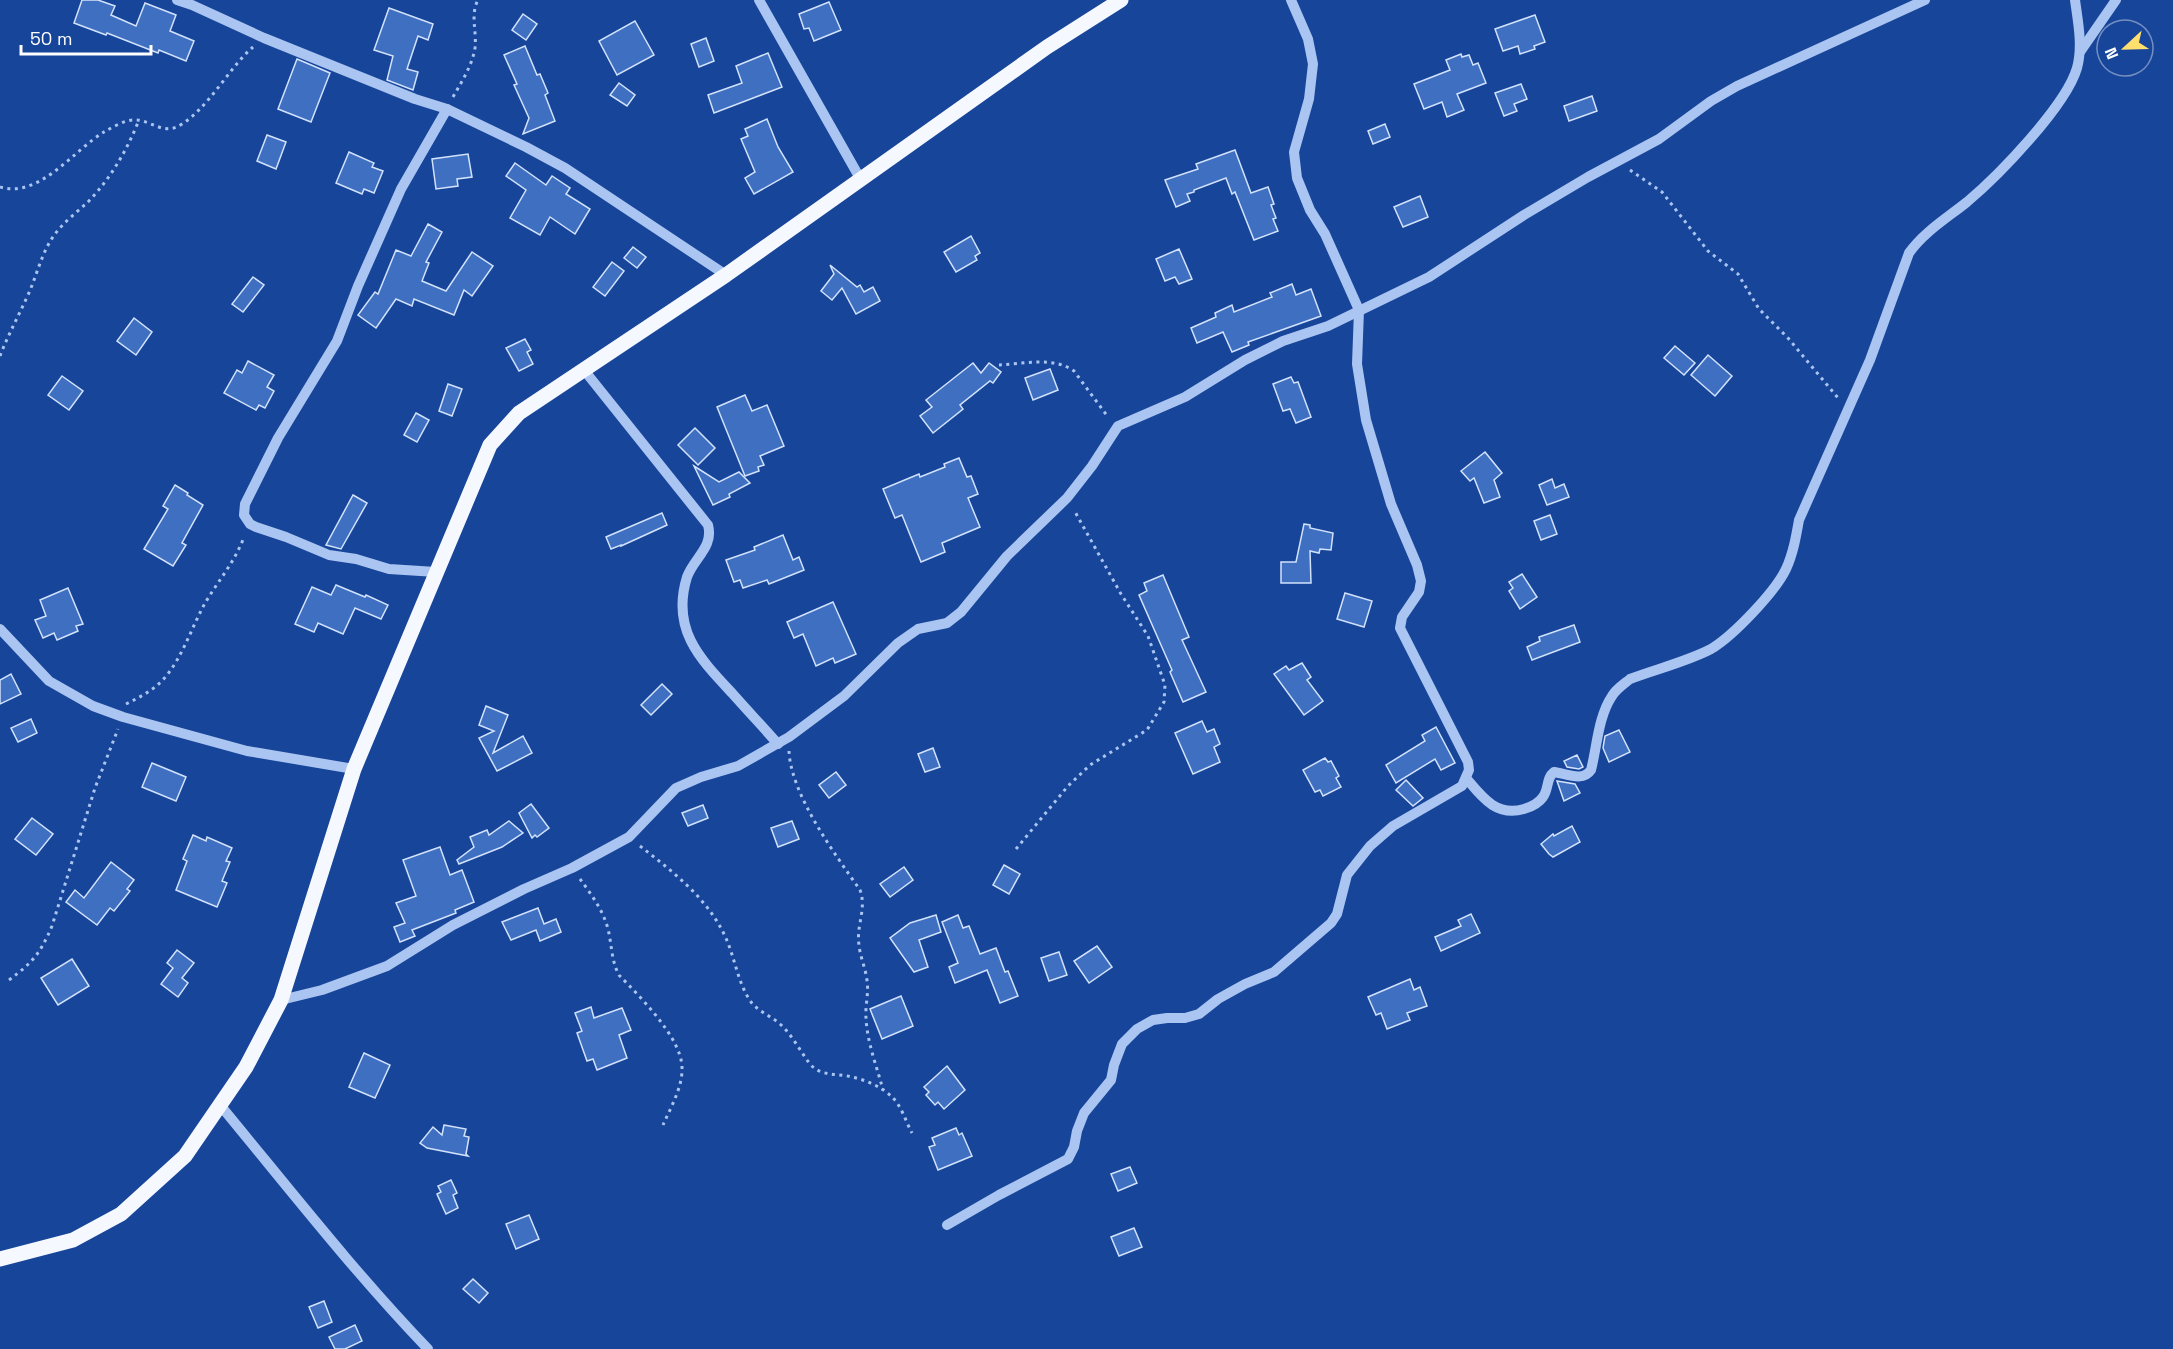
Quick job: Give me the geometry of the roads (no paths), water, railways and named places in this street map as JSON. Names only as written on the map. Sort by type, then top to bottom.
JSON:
[{"type":"main road","points":[[0,1259],[73,1240],[120,1214],[185,1156],[246,1067],[281,1000],[354,769],[490,445],[519,413],[726,275],[1047,48],[1121,0]]},
{"type":"street","points":[[177,0],[415,99],[447,109],[565,168],[726,275]]},
{"type":"street","points":[[759,0],[861,180]]},
{"type":"street","points":[[947,1225],[999,1195],[1068,1160],[1084,1113],[1111,1080],[1122,1044],[1137,1029],[1153,1020],[1185,1018],[1199,1014],[1218,999],[1274,972],[1331,923],[1337,914],[1347,875],[1370,846],[1393,826],[1462,786],[1469,770],[1468,762],[1400,628],[1402,617],[1419,592],[1421,581],[1417,565],[1391,504],[1366,420],[1356,364],[1359,309],[1325,234],[1310,210],[1297,178],[1294,152],[1309,99],[1313,64],[1308,39],[1291,0]]},
{"type":"street","points":[[281,1000],[322,990],[387,966],[453,924],[629,837],[676,788],[701,777],[738,766],[789,737],[844,696],[898,643],[918,630],[947,622],[961,612],[1007,556],[1067,498],[1092,466],[1118,426],[1185,397],[1245,360],[1283,341],[1328,326],[1429,277],[1524,215],[1659,139],[1711,101],[1737,86],[1925,0]]},
{"type":"street","points":[[1466,778],[1487,802],[1502,811],[1515,812],[1533,806],[1544,796],[1550,776],[1554,772],[1581,777],[1588,775],[1605,711],[1612,696],[1619,688],[1630,679],[1713,648],[1773,590],[1785,569],[1794,545],[1799,520],[1870,360],[1909,253],[1918,240],[1980,191],[2027,141],[2068,90],[2077,68],[2079,52],[2075,0]]},
{"type":"street","points":[[2079,52],[2116,0]]},
{"type":"street","points":[[436,572],[389,569],[329,555],[256,527],[244,515],[245,504],[278,438],[337,341],[358,286],[401,189],[447,109]]},
{"type":"street","points":[[584,370],[708,525],[711,535],[708,544],[690,570],[682,595],[684,623],[690,643],[707,666],[778,744]]},
{"type":"street","points":[[0,629],[49,681],[93,706],[123,717],[247,751],[354,769]]},
{"type":"street","points":[[220,1105],[310,1215],[397,1317],[428,1349]]}]
